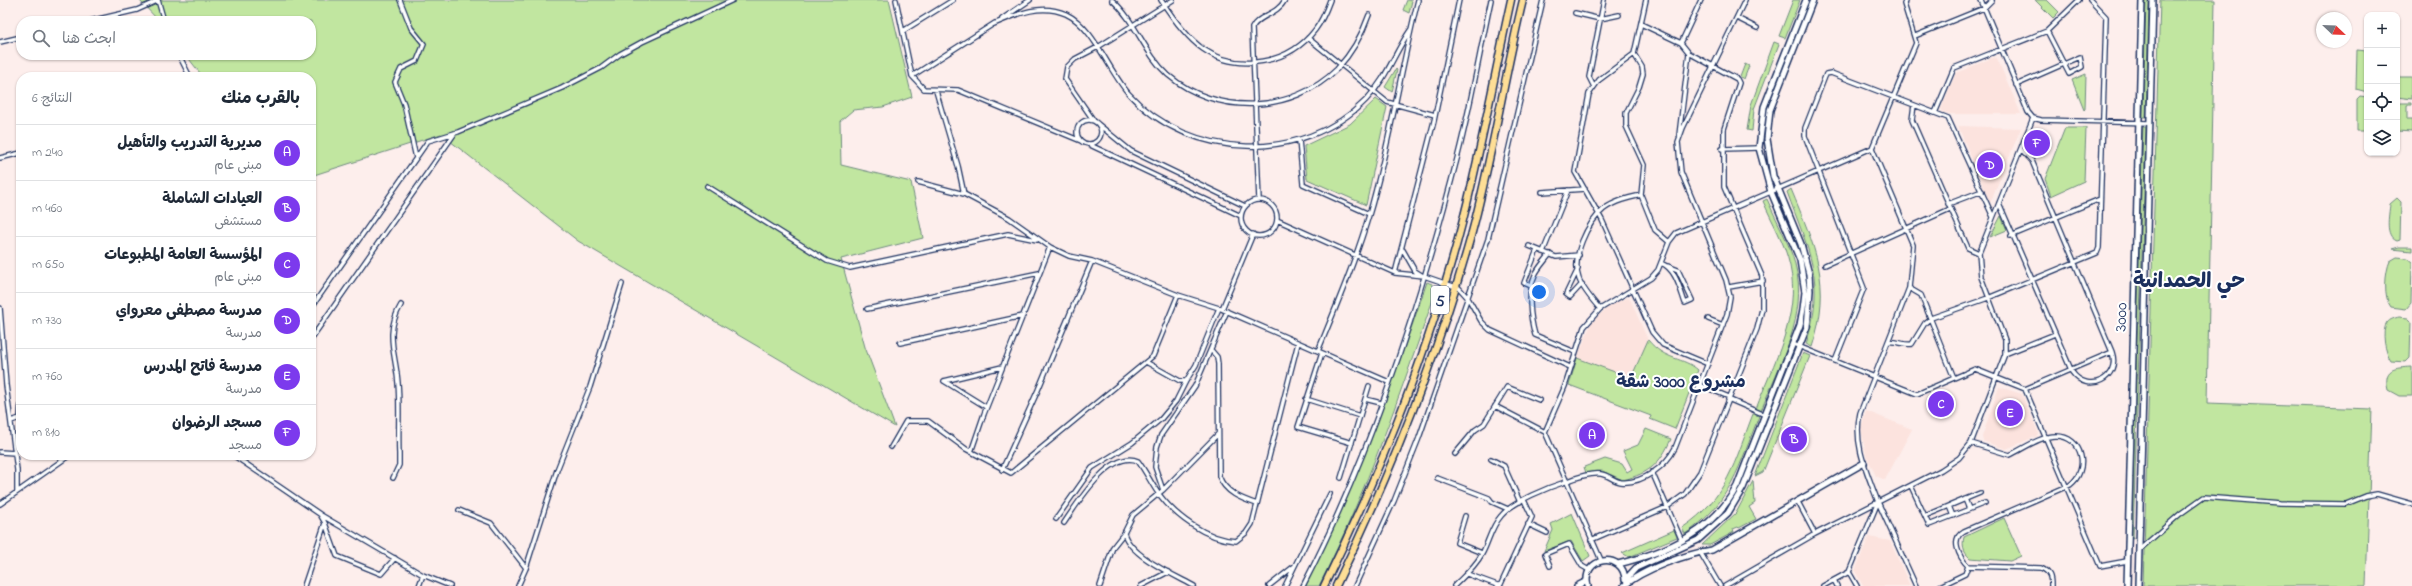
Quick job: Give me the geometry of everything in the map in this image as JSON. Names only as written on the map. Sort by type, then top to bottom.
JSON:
[{"type":"highway","name":"5","points":[[1324,586],[1379,470],[1414,379],[1445,284],[1480,153],[1511,0]]},
{"type":"highway","name":"5","points":[[1336,586],[1387,476],[1424,383],[1455,287],[1471,236],[1490,156],[1523,0]]},
{"type":"street","points":[[111,16],[137,10],[157,0],[162,16]]},
{"type":"street","points":[[400,0],[411,28],[424,44],[417,61],[401,69],[395,82],[404,104],[416,158]]},
{"type":"street","points":[[316,301],[428,141],[455,133],[562,88],[601,68],[636,45],[733,0]]},
{"type":"street","points":[[896,0],[912,76],[924,89],[936,91],[958,90],[1088,144],[1241,216]]},
{"type":"street","points":[[903,31],[953,0]]},
{"type":"street","points":[[912,76],[1030,0]]},
{"type":"street","points":[[1112,0],[1121,8],[1133,25],[1149,54],[1179,84],[1218,101],[1255,105],[1274,102],[1301,93],[1326,79],[1340,65],[1354,47],[1369,15]]},
{"type":"street","points":[[1161,0],[1189,38],[1204,50],[1230,61],[1253,63],[1286,54],[1308,38],[1320,22],[1330,0]]},
{"type":"street","points":[[1173,0],[1098,47],[1075,59],[1067,67],[1064,74],[1065,79],[1094,121],[1131,151],[1245,206]]},
{"type":"street","points":[[1259,200],[1252,34],[1255,23],[1275,12],[1285,0]]},
{"type":"street","points":[[1318,351],[1356,255],[1369,214],[1396,106],[1418,0]]},
{"type":"street","points":[[1396,273],[1435,115],[1459,0]]},
{"type":"street","points":[[1303,586],[1352,478],[1381,404],[1424,276],[1459,153],[1491,0]]},
{"type":"street","points":[[1355,586],[1400,487],[1488,240],[1543,0]]},
{"type":"street","points":[[1594,87],[1589,77],[1604,0]]},
{"type":"street","points":[[1646,0],[1634,54],[1599,80],[1589,94],[1575,172],[1598,214],[1652,332],[1663,345],[1708,364]]},
{"type":"street","points":[[1681,43],[1701,0]]},
{"type":"street","points":[[1678,142],[1745,0]]},
{"type":"street","points":[[1618,564],[1636,560],[1682,541],[1705,527],[1724,509],[1737,486],[1800,325],[1803,309],[1804,275],[1795,245],[1771,192],[1759,148],[1764,107],[1806,0]]},
{"type":"street","points":[[1625,580],[1636,568],[1689,545],[1709,532],[1728,513],[1737,500],[1750,470],[1807,327],[1809,309],[1809,274],[1801,244],[1773,176],[1767,139],[1770,110],[1813,0]]},
{"type":"street","points":[[1545,432],[1584,327],[1600,309],[1651,278],[1662,263],[1669,242],[1676,233],[1818,173],[1872,148],[1916,44],[1915,36],[1904,4],[1905,0]]},
{"type":"street","points":[[1981,0],[2016,85],[2028,112],[2033,118],[2102,123],[2149,123]]},
{"type":"street","points":[[1915,36],[1984,8],[1992,0]]},
{"type":"street","points":[[1935,114],[1954,68],[2047,31],[2079,0]]},
{"type":"street","points":[[1888,342],[1894,341],[1907,346],[1912,344],[1925,323],[1931,318],[1988,298],[2097,253],[2099,248],[2106,17],[2090,0]]},
{"type":"street","name":"3000","points":[[2127,586],[2142,0]]},
{"type":"street","name":"3000","points":[[2138,586],[2153,0]]},
{"type":"street","points":[[994,24],[1029,10],[1050,9],[1067,15],[1077,23],[1098,47],[1118,81],[1130,95],[1159,118],[1192,136],[1208,141],[1256,147],[1298,140],[1335,124],[1351,113],[1374,90],[1388,72],[1411,29]]},
{"type":"street","points":[[1575,13],[1600,19],[1619,15]]},
{"type":"street","points":[[1737,18],[1757,28]]},
{"type":"street","points":[[1591,540],[1667,507],[1685,494],[1700,472],[1728,398],[1757,329],[1762,308],[1763,281],[1732,209],[1724,186],[1722,149],[1724,129],[1739,83],[1737,80],[1712,68],[1689,53],[1681,43],[1641,24]]},
{"type":"street","points":[[2016,85],[2064,63],[2080,57],[2082,67],[2069,74],[2064,63],[2047,31]]},
{"type":"street","points":[[1308,38],[1387,102],[1396,106],[1435,115]]},
{"type":"street","points":[[0,42],[16,39]]},
{"type":"street","points":[[1454,586],[1467,574],[1482,553],[1490,532],[1508,509],[1524,500],[1566,482],[1590,475],[1601,474],[1620,482],[1630,481],[1652,472],[1669,459],[1700,385],[1723,325],[1729,303],[1729,287],[1681,172],[1678,142],[1689,53]]},
{"type":"street","points":[[1634,54],[1642,67],[1642,80],[1628,108],[1626,119],[1631,138],[1644,164],[1641,195],[1655,230],[1669,242]]},
{"type":"street","points":[[182,60],[188,72]]},
{"type":"street","points":[[1779,70],[1785,73]]},
{"type":"street","points":[[1835,361],[1864,288],[1851,252],[1818,173],[1805,128],[1826,74],[1831,73],[1892,98],[1948,118],[1993,217]]},
{"type":"street","points":[[936,91],[958,166],[964,194]]},
{"type":"street","points":[[1914,105],[1912,120],[1950,209],[1968,248],[1980,253]]},
{"type":"street","points":[[1725,586],[1815,534],[1911,486],[1959,458],[1971,443],[2005,354],[2005,340],[1981,277],[1980,253],[2033,118]]},
{"type":"street","points":[[1081,141],[1077,131],[1080,124],[1086,120],[1094,121]]},
{"type":"street","points":[[1088,144],[1096,142],[1101,136],[1098,124]]},
{"type":"street","points":[[316,332],[455,133]]},
{"type":"street","points":[[1298,140],[1303,184],[1369,214]]},
{"type":"street","points":[[1722,149],[1759,148]]},
{"type":"street","points":[[1872,148],[1913,246],[1910,288],[1860,413],[1856,428],[1858,446],[1878,502],[1916,586]]},
{"type":"street","points":[[1999,204],[2011,236],[2070,369],[2082,382],[2100,382],[2109,376],[2112,370],[2114,363],[2112,352],[2076,262],[2032,161],[2021,149]]},
{"type":"street","points":[[0,158],[16,154]]},
{"type":"street","points":[[918,182],[964,194],[1009,218],[1050,247],[1069,256],[1092,261],[1178,295],[1220,308],[1388,382]]},
{"type":"street","points":[[707,186],[827,261],[850,268],[1008,234],[1039,240]]},
{"type":"street","points":[[1542,192],[1585,189]]},
{"type":"street","points":[[1543,252],[1568,190]]},
{"type":"street","points":[[1948,204],[1982,191]]},
{"type":"street","points":[[1600,309],[1579,279],[1579,255],[1585,234],[1598,214],[1616,202],[1641,195]]},
{"type":"street","points":[[2011,236],[2100,199]]},
{"type":"street","points":[[1259,200],[1271,204],[1276,213],[1277,220],[1273,229],[1258,236],[1245,229],[1241,216],[1245,206],[1252,201],[1259,200]]},
{"type":"street","points":[[1825,265],[1851,252],[1906,230],[1950,209]]},
{"type":"street","points":[[1277,220],[1396,273],[1424,276]]},
{"type":"street","points":[[1056,519],[1092,468],[1132,443],[1161,419],[1176,401],[1196,365],[1253,234]]},
{"type":"street","points":[[1529,246],[1556,256],[1579,255]]},
{"type":"street","points":[[971,452],[986,407],[1050,247]]},
{"type":"street","points":[[1402,250],[1415,271],[1424,276],[1455,287],[1468,298],[1481,321],[1496,334],[1570,367]]},
{"type":"street","points":[[1531,286],[1524,283],[1537,250]]},
{"type":"street","points":[[1550,254],[1535,274],[1531,286],[1532,325],[1535,335],[1575,352]]},
{"type":"street","points":[[1002,470],[1038,390],[1092,261]]},
{"type":"street","points":[[1662,263],[1678,270],[1692,300],[1685,303],[1674,274],[1668,266]]},
{"type":"street","points":[[1578,268],[1566,294],[1570,296],[1582,284]]},
{"type":"street","points":[[867,309],[1040,273]]},
{"type":"street","points":[[1729,287],[1763,281]]},
{"type":"street","points":[[518,586],[526,568],[558,470],[590,387],[622,284]]},
{"type":"street","points":[[1910,288],[1921,295],[1954,378]]},
{"type":"street","points":[[891,447],[902,424],[909,420],[928,421],[971,452],[1002,470],[1011,473],[1153,356],[1178,295]]},
{"type":"street","points":[[393,478],[398,464],[398,383],[390,337],[396,313],[401,305]]},
{"type":"street","points":[[0,308],[15,453],[17,492]]},
{"type":"street","points":[[1163,490],[1155,467],[1157,447],[1161,435],[1195,386],[1227,311]]},
{"type":"street","points":[[900,343],[1022,316]]},
{"type":"street","points":[[1708,319],[1723,325]]},
{"type":"street","points":[[2005,354],[2055,334]]},
{"type":"street","points":[[1064,523],[1093,483],[1119,461],[1134,460],[1138,462],[1158,494],[1177,514],[1203,531],[1224,540],[1236,541],[1246,533],[1252,524],[1298,343]]},
{"type":"street","points":[[1793,344],[1917,394],[1975,369],[2025,389],[2112,352]]},
{"type":"street","points":[[1211,350],[1217,357],[1218,364],[1217,464],[1221,484],[1240,498],[1257,504]]},
{"type":"street","points":[[1322,353],[1298,427],[1352,444]]},
{"type":"street","points":[[1146,362],[1180,381],[1186,381]]},
{"type":"street","points":[[986,407],[944,381],[1002,367]]},
{"type":"street","points":[[1700,385],[1765,415]]},
{"type":"street","points":[[1341,478],[1369,386]]},
{"type":"street","points":[[1455,454],[1475,430],[1484,424],[1507,387],[1539,400]]},
{"type":"street","points":[[2025,389],[2100,566],[2113,562],[2127,561]]},
{"type":"street","points":[[1365,398],[1381,404]]},
{"type":"street","points":[[1306,399],[1360,416]]},
{"type":"street","points":[[1495,406],[1545,432],[1601,560]]},
{"type":"street","points":[[11,421],[16,419]]},
{"type":"street","points":[[1759,430],[1765,432]]},
{"type":"street","points":[[1100,586],[1113,547],[1124,533],[1133,515],[1163,490],[1218,434]]},
{"type":"street","points":[[1971,443],[2010,455],[2045,438],[2058,436],[2073,442],[2080,452],[2082,460],[2081,472],[2076,480],[2067,488],[1959,534],[1956,541],[1961,560],[1968,566],[2041,568],[2047,571],[2050,576],[2051,586]]},
{"type":"street","points":[[0,452],[15,453]]},
{"type":"street","points":[[0,504],[63,460]]},
{"type":"street","points":[[240,460],[321,515],[423,575],[450,586]]},
{"type":"street","points":[[1491,460],[1504,466],[1520,502]]},
{"type":"street","points":[[1624,586],[1634,577],[1700,552],[1712,550],[1864,463]]},
{"type":"street","points":[[1744,468],[1750,470]]},
{"type":"street","points":[[1652,472],[1682,541]]},
{"type":"street","points":[[1437,478],[1489,498],[1492,502],[1508,509]]},
{"type":"street","points":[[1911,486],[1929,525],[1984,503]]},
{"type":"street","points":[[1925,516],[1980,493]]},
{"type":"street","points":[[1285,586],[1330,494]]},
{"type":"street","points":[[2138,551],[2180,514],[2204,497],[2280,502],[2346,504],[2366,496],[2377,494],[2412,504]]},
{"type":"street","points":[[1965,499],[1969,509]]},
{"type":"street","points":[[1467,574],[1500,586],[1532,517],[1524,500]]},
{"type":"street","points":[[1798,502],[1815,534]]},
{"type":"street","points":[[1823,586],[1849,572],[1878,502]]},
{"type":"street","points":[[1949,506],[1953,516]]},
{"type":"street","points":[[459,510],[491,523],[526,568]]},
{"type":"street","points":[[321,515],[337,556],[381,574],[395,558]]},
{"type":"street","points":[[1465,516],[1457,543],[1482,553]]},
{"type":"street","points":[[304,586],[325,523]]},
{"type":"street","points":[[1528,524],[1547,533]]},
{"type":"street","points":[[1124,533],[1126,542],[1138,553],[1194,586]]},
{"type":"street","points":[[1550,566],[1545,554],[1569,544],[1582,566],[1589,570]]},
{"type":"street","points":[[1700,552],[1720,586]]},
{"type":"street","points":[[1269,586],[1280,579],[1298,560]]},
{"type":"street","points":[[1577,586],[1587,584],[1589,570],[1593,564],[1601,560],[1608,560],[1618,564],[1623,571],[1625,580],[1624,586]]},
{"type":"street","points":[[1940,586],[1965,574],[1968,566]]},
{"type":"street","points":[[1142,586],[1168,572]]},
{"type":"street","points":[[1849,572],[1857,586]]},
{"type":"street","points":[[419,586],[423,575]]},
{"type":"street","points":[[1834,580],[1837,586]]},
{"type":"shaded area","points":[[1994,57],[1997,58],[2021,114],[1949,114],[1943,112],[1941,109],[1956,73]]},
{"type":"shaded area","points":[[1958,126],[2021,128],[1990,203]]},
{"type":"shaded area","points":[[1629,297],[1648,340],[1631,378],[1577,358],[1592,322],[1610,305]]},
{"type":"shaded area","points":[[1999,387],[2022,394],[2038,432],[2037,436],[2006,449],[1983,441],[1982,437]]},
{"type":"shaded area","points":[[1866,411],[1912,429],[1885,480],[1876,476],[1866,455],[1861,428]]},
{"type":"shaded area","points":[[1869,537],[1890,541],[1910,586],[1863,586],[1855,571]]},
{"type":"green space","points":[[139,0],[889,0],[912,97],[883,107],[853,110],[840,121],[841,165],[911,182],[923,238],[841,259],[865,347],[895,427],[578,241],[441,134],[316,174],[316,72],[199,72],[190,60],[316,60],[316,16],[154,16]]},
{"type":"green space","points":[[1407,0],[1412,1],[1409,13],[1403,10]]},
{"type":"green space","points":[[1793,0],[1800,0],[1785,38],[1779,36]]},
{"type":"green space","points":[[2035,0],[2047,0],[2059,12],[2053,18]]},
{"type":"green space","points":[[2146,0],[2149,0],[2146,117],[2143,117]]},
{"type":"green space","points":[[2160,0],[2215,0],[2207,403],[2372,409],[2366,586],[2143,586]]},
{"type":"green space","points":[[1774,42],[1779,44],[1754,109],[1752,131],[1747,130],[1751,105]]},
{"type":"green space","points":[[2357,50],[2364,51],[2364,91],[2356,89]]},
{"type":"green space","points":[[1745,64],[1749,66],[1744,79],[1740,77]]},
{"type":"green space","points":[[1396,69],[1397,70],[1392,92],[1385,87]]},
{"type":"green space","points":[[2086,74],[2085,109],[2084,110],[2072,80]]},
{"type":"green space","points":[[2400,77],[2412,77],[2412,99],[2400,97]]},
{"type":"green space","points":[[2360,96],[2364,97],[2364,131],[2357,131],[2357,99]]},
{"type":"green space","points":[[1376,99],[1387,107],[1366,205],[1307,179],[1304,146],[1350,124]]},
{"type":"green space","points":[[2400,103],[2412,103],[2412,105],[2407,105],[2407,120],[2412,120],[2412,132],[2400,131]]},
{"type":"green space","points":[[2143,127],[2146,127],[2133,538],[2131,537]]},
{"type":"green space","points":[[2065,128],[2086,128],[2084,181],[2051,196],[2045,179]]},
{"type":"green space","points":[[1791,189],[1814,248],[1821,285],[1821,304],[1818,325],[1812,347],[1806,344],[1815,301],[1815,283],[1808,249],[1787,192]]},
{"type":"green space","points":[[2397,198],[2401,202],[2400,240],[2397,241],[2390,235],[2388,220],[2390,204]]},
{"type":"green space","points":[[1767,199],[1786,239],[1795,264],[1798,283],[1798,302],[1790,339],[1761,411],[1756,409],[1784,339],[1792,303],[1792,285],[1788,257],[1763,201]]},
{"type":"green space","points":[[2001,216],[2007,230],[1990,237]]},
{"type":"green space","points":[[2399,247],[2412,247],[2412,251],[2392,249]]},
{"type":"green space","points":[[2397,257],[2407,258],[2412,262],[2411,303],[2406,309],[2391,307],[2387,298],[2386,278],[2388,266],[2390,261]]},
{"type":"green space","points":[[1427,282],[1432,284],[1436,291],[1368,477],[1353,514],[1319,586],[1305,586],[1341,512],[1372,437]]},
{"type":"green space","points":[[2399,317],[2408,318],[2411,321],[2410,358],[2406,362],[2391,361],[2384,342],[2384,331],[2387,323]]},
{"type":"green space","points":[[1648,340],[1661,352],[1687,363],[1698,370],[1675,429],[1650,419],[1651,416],[1569,385],[1577,358],[1631,378]]},
{"type":"green space","points":[[1803,353],[1810,356],[1763,472],[1755,476]]},
{"type":"green space","points":[[2412,367],[2412,396],[2399,396],[2388,390],[2387,377],[2391,371],[2400,368]]},
{"type":"green space","points":[[1753,414],[1759,416],[1732,482],[1713,510],[1700,523],[1685,534],[1682,528],[1710,504],[1728,478]]},
{"type":"green space","points":[[1646,429],[1671,439],[1663,455],[1647,471],[1623,480],[1602,471],[1586,473],[1584,467],[1605,459],[1622,464],[1627,472],[1632,469],[1623,451],[1638,445]]},
{"type":"green space","points":[[1753,481],[1755,503],[1749,507],[1756,519],[1739,528],[1733,529],[1734,532],[1710,545],[1702,545],[1736,513]]},
{"type":"green space","points":[[1572,513],[1590,556],[1583,561],[1571,541],[1544,551],[1553,530],[1551,524]]},
{"type":"green space","points":[[2004,518],[2021,556],[2010,561],[1970,558],[1964,549],[1964,537]]},
{"type":"green space","points":[[1674,530],[1677,537],[1629,557],[1622,553]]},
{"type":"place","name":"مسجد الرضوان","points":[[2037,143]]},
{"type":"place","name":"مدرسة مصطفى معرواي","points":[[1990,165]]},
{"type":"place","name":"المؤسسة العامة المطبوعات","points":[[1941,404]]},
{"type":"place","name":"مدرسة فاتح المدرس","points":[[2010,413]]},
{"type":"place","name":"مديرية التدريب والتأهيل","points":[[1592,435]]},
{"type":"place","name":"العيادات الشاملة","points":[[1794,439]]},
{"type":"district","name":"حي الحمدانية","points":[[2189,280]]},
{"type":"district","name":"مشروع 3000 شقة","points":[[1681,381]]}]
